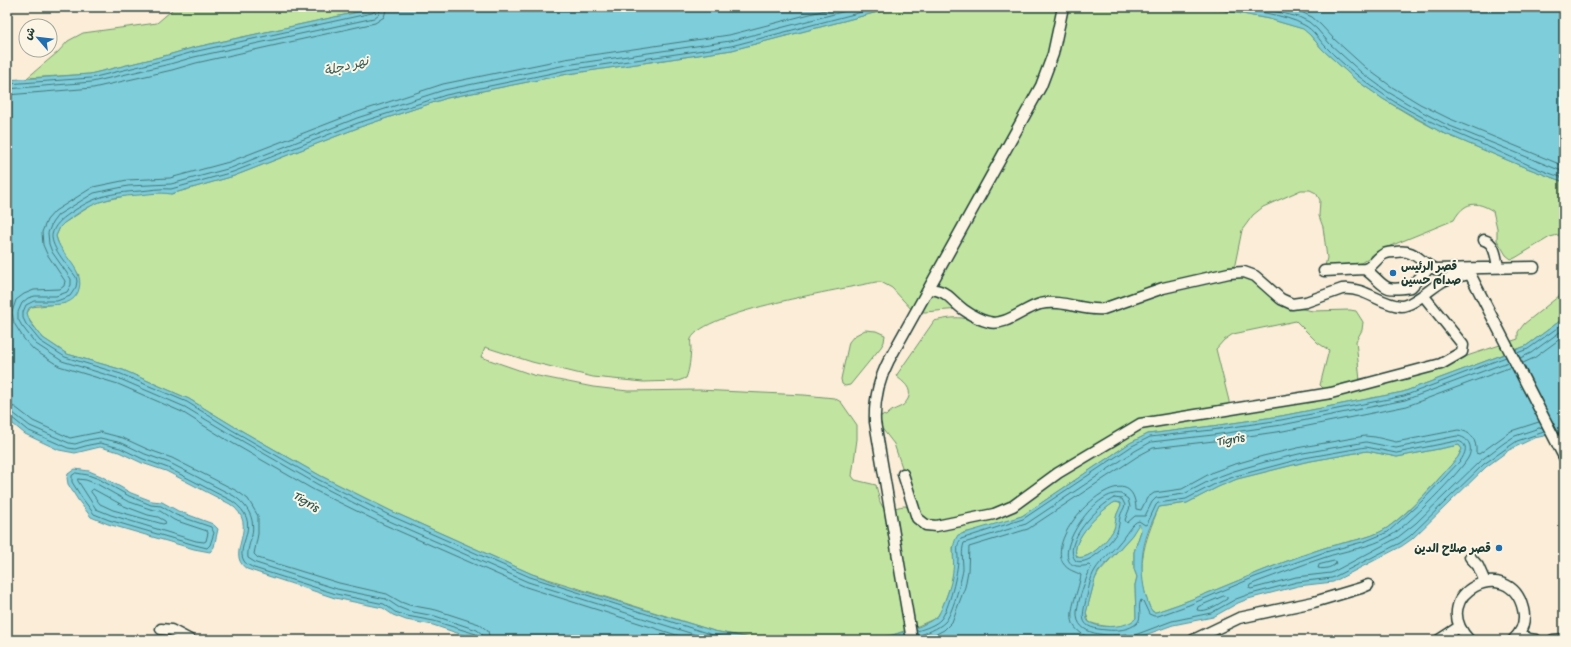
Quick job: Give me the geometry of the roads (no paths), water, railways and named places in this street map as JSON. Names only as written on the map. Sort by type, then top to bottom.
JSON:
[{"type":"street","points":[[912,640],[875,422],[876,397],[883,372],[1041,86],[1053,54],[1063,7]]},
{"type":"street","points":[[1484,240],[1488,241],[1492,245],[1496,255],[1498,267]]},
{"type":"street","points":[[1324,271],[1365,270],[1371,267],[1381,256],[1386,253],[1404,250],[1409,251],[1430,267],[1435,269],[1469,271],[1498,267],[1534,267]]},
{"type":"street","points":[[1365,270],[1384,287],[1392,289],[1411,287],[1430,267]]},
{"type":"street","points":[[929,289],[949,295],[958,305],[969,313],[986,322],[995,323],[1044,303],[1062,302],[1095,309],[1103,309],[1163,288],[1229,273],[1244,272],[1254,276],[1281,299],[1292,304],[1306,302],[1347,288],[1363,291],[1401,306],[1408,304],[1443,281],[1469,271]]},
{"type":"street","points":[[1469,271],[1564,457]]},
{"type":"street","points":[[903,474],[917,518],[926,525],[936,526],[994,514],[1013,506],[1058,473],[1140,424],[1331,393],[1441,364],[1462,352],[1463,345],[1423,295]]},
{"type":"street","points":[[1470,557],[1478,566],[1485,582]]},
{"type":"street","points":[[1469,640],[1459,627],[1457,611],[1460,601],[1470,588],[1485,582],[1494,582],[1504,585],[1512,590],[1519,598],[1523,608],[1524,618],[1516,637],[1536,640]]},
{"type":"street","points":[[1194,640],[1239,618],[1314,602],[1368,585]]},
{"type":"street","points":[[1439,640],[1459,627]]},
{"type":"street","points":[[161,629],[171,630],[190,640]]},
{"type":"street","points":[[1553,640],[1564,639]]},
{"type":"water","points":[[381,7],[897,7],[732,50],[568,74],[447,98],[360,127],[234,176],[171,194],[159,193],[117,197],[99,202],[83,210],[64,223],[60,227],[56,236],[58,243],[72,263],[79,277],[80,284],[78,292],[75,297],[65,303],[54,305],[36,305],[29,308],[27,313],[30,322],[43,338],[67,354],[123,370],[189,399],[321,476],[391,511],[532,574],[714,631],[760,640],[490,640],[466,636],[433,625],[406,620],[393,615],[383,608],[335,598],[247,569],[241,563],[239,555],[243,521],[239,512],[230,504],[166,471],[142,463],[119,452],[100,447],[75,453],[59,450],[25,434],[7,419],[7,80],[90,74],[192,48]]},
{"type":"water","points":[[1205,7],[1564,7],[1564,182],[1441,132],[1383,99],[1356,80],[1323,50],[1303,29],[1269,19]]},
{"type":"water","name":"Tigris","points":[[1564,318],[1564,432],[1534,438],[1509,450],[1486,467],[1412,539],[1402,546],[1333,582],[1298,586],[1248,599],[1213,617],[1173,625],[1131,640],[865,640],[894,635],[913,629],[922,626],[938,616],[951,583],[953,548],[958,535],[1022,516],[1130,443],[1148,434],[1281,416],[1403,392],[1526,346]],"holes":[[[1459,445],[1462,449],[1458,457],[1433,485],[1397,521],[1380,532],[1300,556],[1198,597],[1156,612],[1153,612],[1150,608],[1143,581],[1142,562],[1144,544],[1148,531],[1159,507],[1187,503],[1237,479],[1305,462],[1367,451],[1397,457]],[[1115,502],[1120,503],[1121,505],[1116,516],[1114,529],[1093,553],[1087,556],[1077,557],[1077,543],[1082,535],[1088,526],[1102,511]],[[1139,524],[1141,531],[1134,552],[1134,569],[1137,577],[1135,585],[1136,618],[1127,624],[1120,626],[1099,626],[1088,621],[1086,613],[1095,579],[1098,572],[1132,535]]]},
{"type":"water","points":[[75,469],[89,471],[131,493],[152,501],[162,502],[178,511],[213,524],[218,529],[214,547],[210,552],[194,549],[108,524],[91,517],[68,484],[68,474]]},
{"type":"place","name":"قصر الرئيس صدام حسين","points":[[1393,273]]},
{"type":"place","name":"قصر صلاح الدين","points":[[1499,548]]},
{"type":"water label","name":"نهر دجلة","points":[[346,65]]}]
